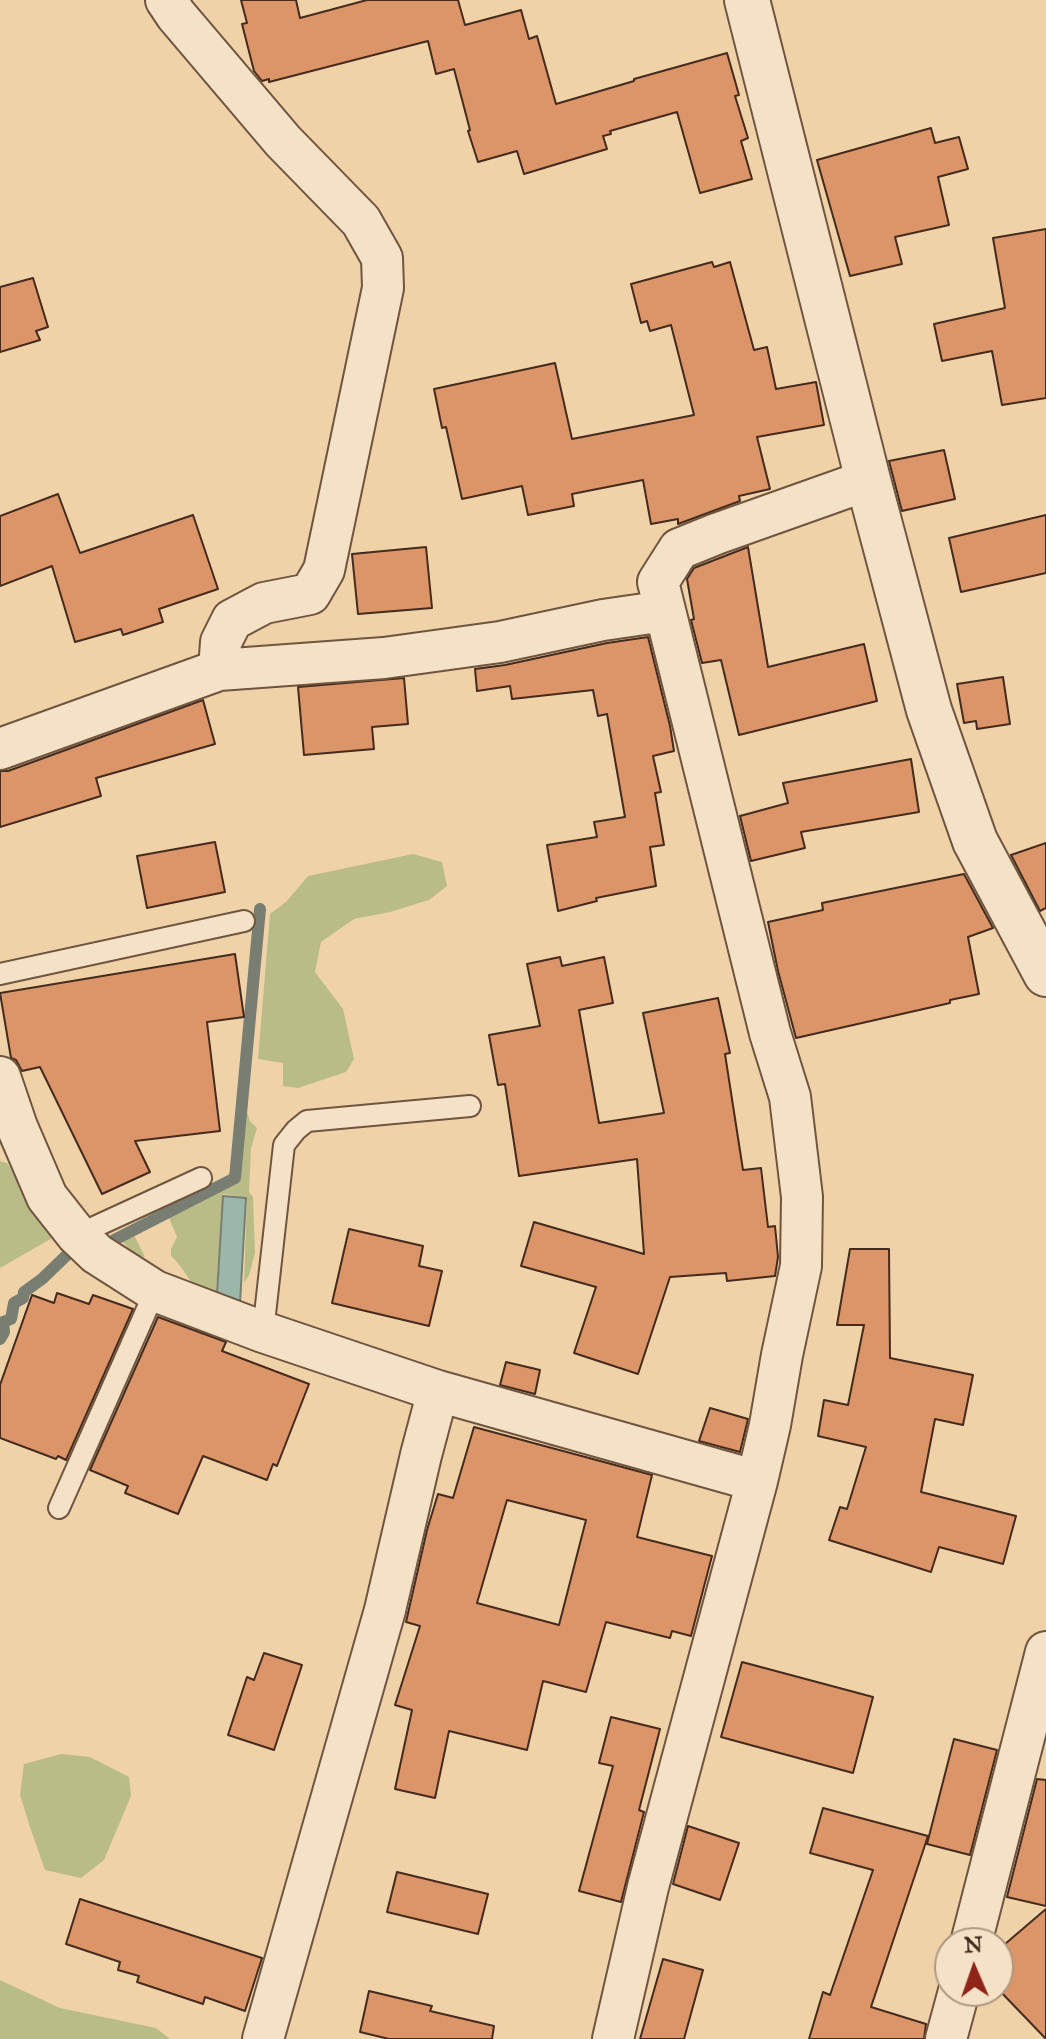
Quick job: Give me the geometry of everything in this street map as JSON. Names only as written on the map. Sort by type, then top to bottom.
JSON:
[{"type":"street","points":[[166,0],[283,141],[361,221],[382,258],[383,288],[324,570],[310,594],[264,603],[232,620],[221,642],[219,670]]},
{"type":"street","points":[[747,0],[929,710],[975,841],[1046,974]]},
{"type":"street","points":[[613,2039],[648,1887],[757,1481],[801,1266],[802,1197],[790,1097],[770,1033],[658,582],[679,549],[868,480]]},
{"type":"street","points":[[0,749],[219,670],[384,658],[500,642],[603,620],[665,611]]},
{"type":"street","points":[[0,1077],[17,1127],[47,1197],[77,1235],[97,1254],[155,1291],[263,1332],[438,1391],[757,1481]]},
{"type":"street","points":[[263,2039],[385,1610],[438,1391]]},
{"type":"street","points":[[975,1927],[1046,1652]]},
{"type":"street","points":[[946,2039],[955,2007]]},
{"type":"lane","points":[[0,974],[244,921]]},
{"type":"lane","points":[[263,1332],[284,1145],[296,1130],[307,1121],[470,1106]]},
{"type":"lane","points":[[77,1235],[201,1178]]},
{"type":"lane","points":[[59,1508],[155,1291]]},
{"type":"green space","points":[[413,854],[442,862],[447,886],[429,900],[354,919],[321,942],[315,972],[343,1009],[354,1059],[346,1072],[298,1088],[283,1086],[283,1063],[258,1059],[270,914],[286,902],[308,876]]},
{"type":"green space","points":[[246,1109],[250,1121],[257,1128],[251,1148],[249,1192],[253,1197],[255,1253],[244,1283],[247,1198],[223,1194],[216,1292],[199,1293],[171,1256],[177,1237],[169,1218],[134,1235],[145,1257],[136,1256],[120,1239],[237,1179]]},
{"type":"green space","points":[[0,1161],[7,1163],[54,1237],[0,1268]]},
{"type":"green space","points":[[61,1754],[90,1757],[129,1777],[131,1796],[104,1860],[81,1878],[45,1870],[20,1795],[24,1764]]},
{"type":"green space","points":[[0,1980],[60,2008],[156,2028],[170,2039],[0,2039]]},
{"type":"shaded area","points":[[223,1196],[246,1198],[240,1303],[217,1293]]},
{"type":"building","points":[[241,0],[296,0],[300,18],[367,0],[458,0],[465,25],[521,10],[529,39],[537,36],[556,104],[727,53],[739,95],[735,96],[748,138],[741,141],[752,179],[700,193],[677,112],[610,131],[611,134],[603,136],[607,149],[524,174],[517,151],[478,162],[454,69],[436,74],[428,41],[269,82],[269,79],[262,81],[254,71],[242,24],[247,23]]},
{"type":"building","points":[[931,128],[935,143],[959,137],[968,169],[938,177],[949,225],[895,237],[902,264],[850,276],[817,160]]},
{"type":"building","points":[[1046,229],[1046,398],[1002,405],[992,351],[942,361],[934,324],[1005,308],[993,238]]},
{"type":"building","points":[[712,262],[714,267],[730,262],[754,350],[767,347],[776,389],[816,382],[824,425],[757,437],[770,489],[739,496],[740,501],[678,524],[678,519],[651,524],[643,480],[572,494],[574,506],[528,515],[522,486],[462,499],[434,389],[555,363],[572,439],[694,415],[671,325],[650,331],[647,321],[641,323],[631,284]]},
{"type":"building","points":[[33,278],[48,327],[36,331],[40,340],[0,352],[0,287]]},
{"type":"building","points":[[944,450],[955,499],[902,511],[889,461]]},
{"type":"building","points":[[58,494],[80,553],[193,515],[218,589],[159,609],[163,622],[123,635],[121,629],[75,642],[52,566],[0,586],[0,516]]},
{"type":"building","points":[[1046,515],[1046,573],[961,592],[949,538]]},
{"type":"building","points":[[426,547],[432,608],[358,614],[352,554]]},
{"type":"building","points":[[748,547],[768,667],[864,644],[877,701],[739,735],[721,660],[702,663],[691,620],[694,619],[687,579],[694,568]]},
{"type":"building","points":[[648,637],[674,751],[653,756],[661,792],[655,793],[664,845],[650,847],[656,886],[596,898],[597,901],[558,911],[547,845],[597,837],[594,822],[625,817],[607,714],[598,716],[593,690],[512,699],[510,686],[477,691],[475,669]]},
{"type":"building","points":[[1003,677],[1010,724],[977,729],[976,721],[964,723],[957,684]]},
{"type":"building","points":[[404,678],[408,724],[372,727],[374,749],[304,755],[298,687]]},
{"type":"building","points":[[203,700],[215,744],[96,778],[101,796],[0,827],[0,771],[8,771]]},
{"type":"building","points":[[911,759],[919,812],[801,832],[805,848],[751,861],[740,816],[788,803],[783,783]]},
{"type":"building","points":[[215,842],[225,892],[147,908],[137,856]]},
{"type":"building","points":[[1046,843],[1046,908],[1040,911],[1011,855]]},
{"type":"building","points":[[964,874],[993,928],[968,937],[979,994],[796,1038],[768,922],[823,910],[822,903]]},
{"type":"building","points":[[235,954],[244,1017],[207,1022],[220,1131],[135,1141],[150,1172],[102,1194],[40,1067],[22,1071],[16,1060],[11,1058],[0,993]]},
{"type":"building","points":[[560,957],[562,966],[604,957],[613,1003],[579,1010],[599,1123],[664,1113],[643,1013],[718,998],[730,1053],[725,1054],[743,1170],[761,1168],[768,1227],[775,1226],[778,1257],[775,1276],[727,1281],[726,1273],[670,1277],[638,1374],[574,1353],[596,1287],[521,1266],[534,1222],[644,1254],[637,1159],[519,1176],[505,1084],[498,1085],[489,1035],[540,1026],[527,964]]},
{"type":"building","points":[[349,1229],[423,1246],[419,1266],[442,1271],[429,1326],[332,1303]]},
{"type":"building","points":[[850,1249],[889,1249],[890,1358],[973,1375],[963,1425],[935,1419],[921,1492],[1016,1516],[1003,1564],[939,1547],[931,1572],[829,1540],[840,1507],[847,1509],[866,1447],[818,1436],[824,1400],[848,1405],[864,1325],[837,1325]]},
{"type":"building","points":[[57,1293],[89,1304],[93,1295],[133,1309],[66,1460],[0,1438],[0,1385],[32,1295],[54,1303]]},
{"type":"building","points":[[158,1317],[226,1342],[222,1351],[309,1384],[277,1466],[273,1464],[267,1480],[203,1456],[178,1514],[125,1493],[128,1486],[90,1470]]},
{"type":"building","points":[[506,1362],[540,1370],[535,1394],[500,1385]]},
{"type":"building","points":[[710,1408],[748,1419],[740,1452],[699,1441]]},
{"type":"building","points":[[474,1427],[652,1475],[637,1537],[712,1556],[691,1636],[672,1631],[670,1638],[606,1622],[586,1692],[543,1681],[527,1750],[449,1731],[435,1798],[395,1789],[412,1710],[395,1705],[420,1626],[406,1622],[427,1530],[438,1494],[453,1498]],"holes":[[[507,1500],[586,1520],[559,1625],[477,1603]]]},
{"type":"building","points":[[264,1653],[302,1665],[274,1750],[228,1735],[247,1677],[254,1680]]},
{"type":"building","points":[[742,1662],[873,1697],[853,1773],[721,1737]]},
{"type":"building","points":[[611,1717],[660,1729],[639,1810],[644,1812],[621,1902],[579,1891],[613,1766],[599,1763]]},
{"type":"building","points":[[954,1739],[997,1750],[970,1855],[927,1844]]},
{"type":"building","points":[[1037,1779],[1046,1780],[1046,1906],[1007,1897]]},
{"type":"building","points":[[823,1808],[928,1836],[871,2007],[926,2024],[924,2039],[809,2039],[823,1992],[830,1995],[873,1870],[810,1853]]},
{"type":"building","points":[[688,1826],[739,1843],[720,1900],[673,1884]]},
{"type":"building","points":[[397,1872],[488,1894],[478,1934],[387,1912]]},
{"type":"building","points":[[80,1899],[262,1958],[245,2011],[205,1997],[203,2004],[137,1982],[139,1976],[118,1970],[120,1962],[66,1944]]},
{"type":"building","points":[[1046,1909],[1046,2039],[1014,2006],[1014,1936]]},
{"type":"building","points":[[663,1959],[703,1970],[684,2039],[640,2039]]},
{"type":"building","points":[[369,1991],[432,2006],[430,2011],[494,2026],[492,2039],[389,2039],[360,2032]]},
{"type":"waterway","points":[[114,1240],[235,1178],[260,909]]},
{"type":"waterway","points":[[0,1339],[4,1332],[3,1322],[11,1319],[14,1303],[71,1251]]}]
